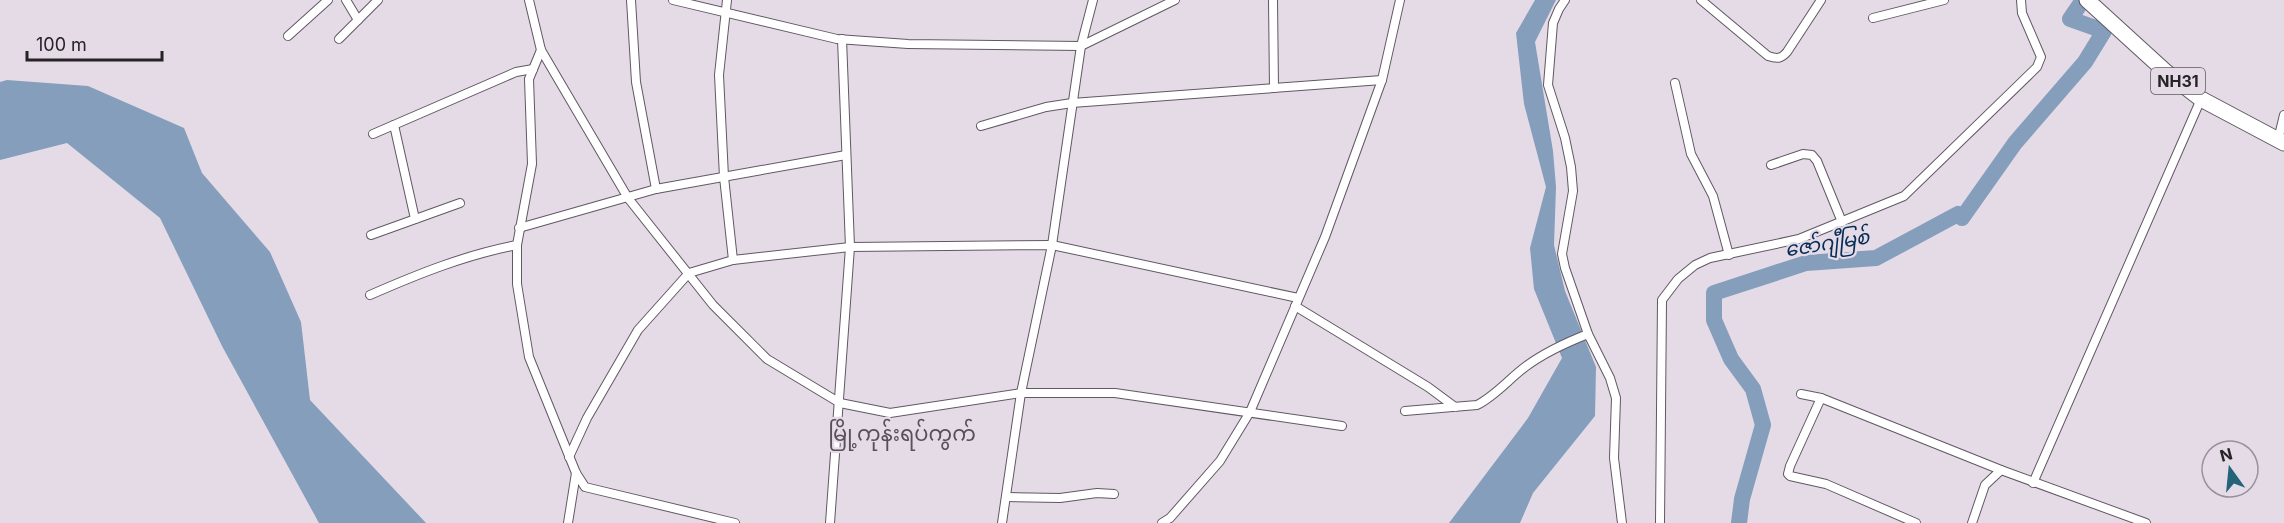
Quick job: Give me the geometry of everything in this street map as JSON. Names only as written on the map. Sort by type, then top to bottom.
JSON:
[{"type":"highway","name":"NH31","points":[[2087,0],[2166,72],[2201,99],[2281,141]]},
{"type":"street","points":[[288,36],[328,0]]},
{"type":"street","points":[[346,0],[358,20]]},
{"type":"street","points":[[339,39],[378,0]]},
{"type":"street","points":[[529,0],[541,50],[627,198],[713,305],[767,359],[840,404],[890,413],[1021,393],[1115,393],[1342,426]]},
{"type":"street","points":[[631,0],[636,82],[656,189]]},
{"type":"street","points":[[673,0],[842,39],[908,44],[1081,46],[1175,0]]},
{"type":"street","points":[[727,0],[719,75],[724,177],[733,260]]},
{"type":"street","points":[[1002,523],[1021,393],[1052,245],[1081,46],[1093,0]]},
{"type":"street","points":[[1273,0],[1274,88]]},
{"type":"street","points":[[1162,523],[1170,518],[1220,461],[1250,412],[1325,237],[1382,80],[1400,0]]},
{"type":"street","points":[[1565,0],[1553,23],[1548,85],[1565,138],[1573,191],[1562,254],[1586,335],[1610,378],[1616,398],[1614,458],[1622,523]]},
{"type":"street","points":[[1701,0],[1768,56],[1776,59],[1787,52],[1821,0]]},
{"type":"street","points":[[1873,18],[1919,3],[1944,0]]},
{"type":"street","points":[[1660,523],[1662,300],[1678,279],[1695,265],[1710,258],[1799,239],[1904,196],[2037,67],[2041,57],[2022,12],[2021,0]]},
{"type":"street","points":[[831,523],[850,247],[842,39]]},
{"type":"street","points":[[541,50],[529,79],[532,164],[519,228],[517,284],[529,357],[569,457],[585,487],[735,523]]},
{"type":"street","points":[[373,134],[516,72],[533,69]]},
{"type":"street","points":[[981,126],[1046,107],[1072,103],[1382,80]]},
{"type":"street","points":[[1675,83],[1691,154],[1713,196],[1729,255]]},
{"type":"street","points":[[2033,483],[2201,99]]},
{"type":"street","points":[[2281,141],[2284,115]]},
{"type":"street","points":[[394,125],[415,219]]},
{"type":"street","points":[[1771,165],[1803,154],[1812,155],[1817,161],[1842,222]]},
{"type":"street","points":[[519,228],[656,189],[846,155]]},
{"type":"street","points":[[371,235],[459,203]]},
{"type":"street","points":[[370,295],[428,270],[484,251],[517,245]]},
{"type":"street","points":[[569,457],[587,418],[638,330],[689,273],[733,260],[850,247],[1052,245],[1296,302],[1428,387],[1455,407]]},
{"type":"street","points":[[1405,411],[1477,405],[1486,401],[1524,368],[1555,347],[1586,335]]},
{"type":"street","points":[[1801,394],[1821,398],[2033,483],[2146,523]]},
{"type":"street","points":[[1821,398],[1788,474],[1826,484],[1916,523]]},
{"type":"street","points":[[1972,523],[1985,485],[2001,470]]},
{"type":"street","points":[[568,523],[576,473]]},
{"type":"street","points":[[1006,497],[1060,498],[1097,493],[1114,494]]},
{"type":"water","points":[[1535,0],[1556,0],[1535,42],[1553,151],[1556,187],[1554,245],[1565,291],[1596,367],[1595,416],[1533,493],[1520,523],[1449,523],[1528,418],[1562,358],[1534,289],[1530,248],[1546,187],[1524,104],[1516,33]]},
{"type":"water","points":[[7,80],[88,86],[184,128],[202,173],[270,252],[301,322],[310,400],[426,523],[319,523],[222,346],[160,218],[67,143],[0,160],[0,82]]},
{"type":"waterway","name":"ဇော်ဂျီမြစ်","points":[[1739,523],[1742,499],[1763,425],[1753,389],[1731,359],[1714,320],[1714,293],[1806,263],[1876,258],[1958,214],[1962,218],[2015,143],[2085,62],[2104,31],[2070,19],[2083,0]]},
{"type":"district","name":"မြို့ကုန်းရပ်ကွက်","points":[[902,434]]}]
